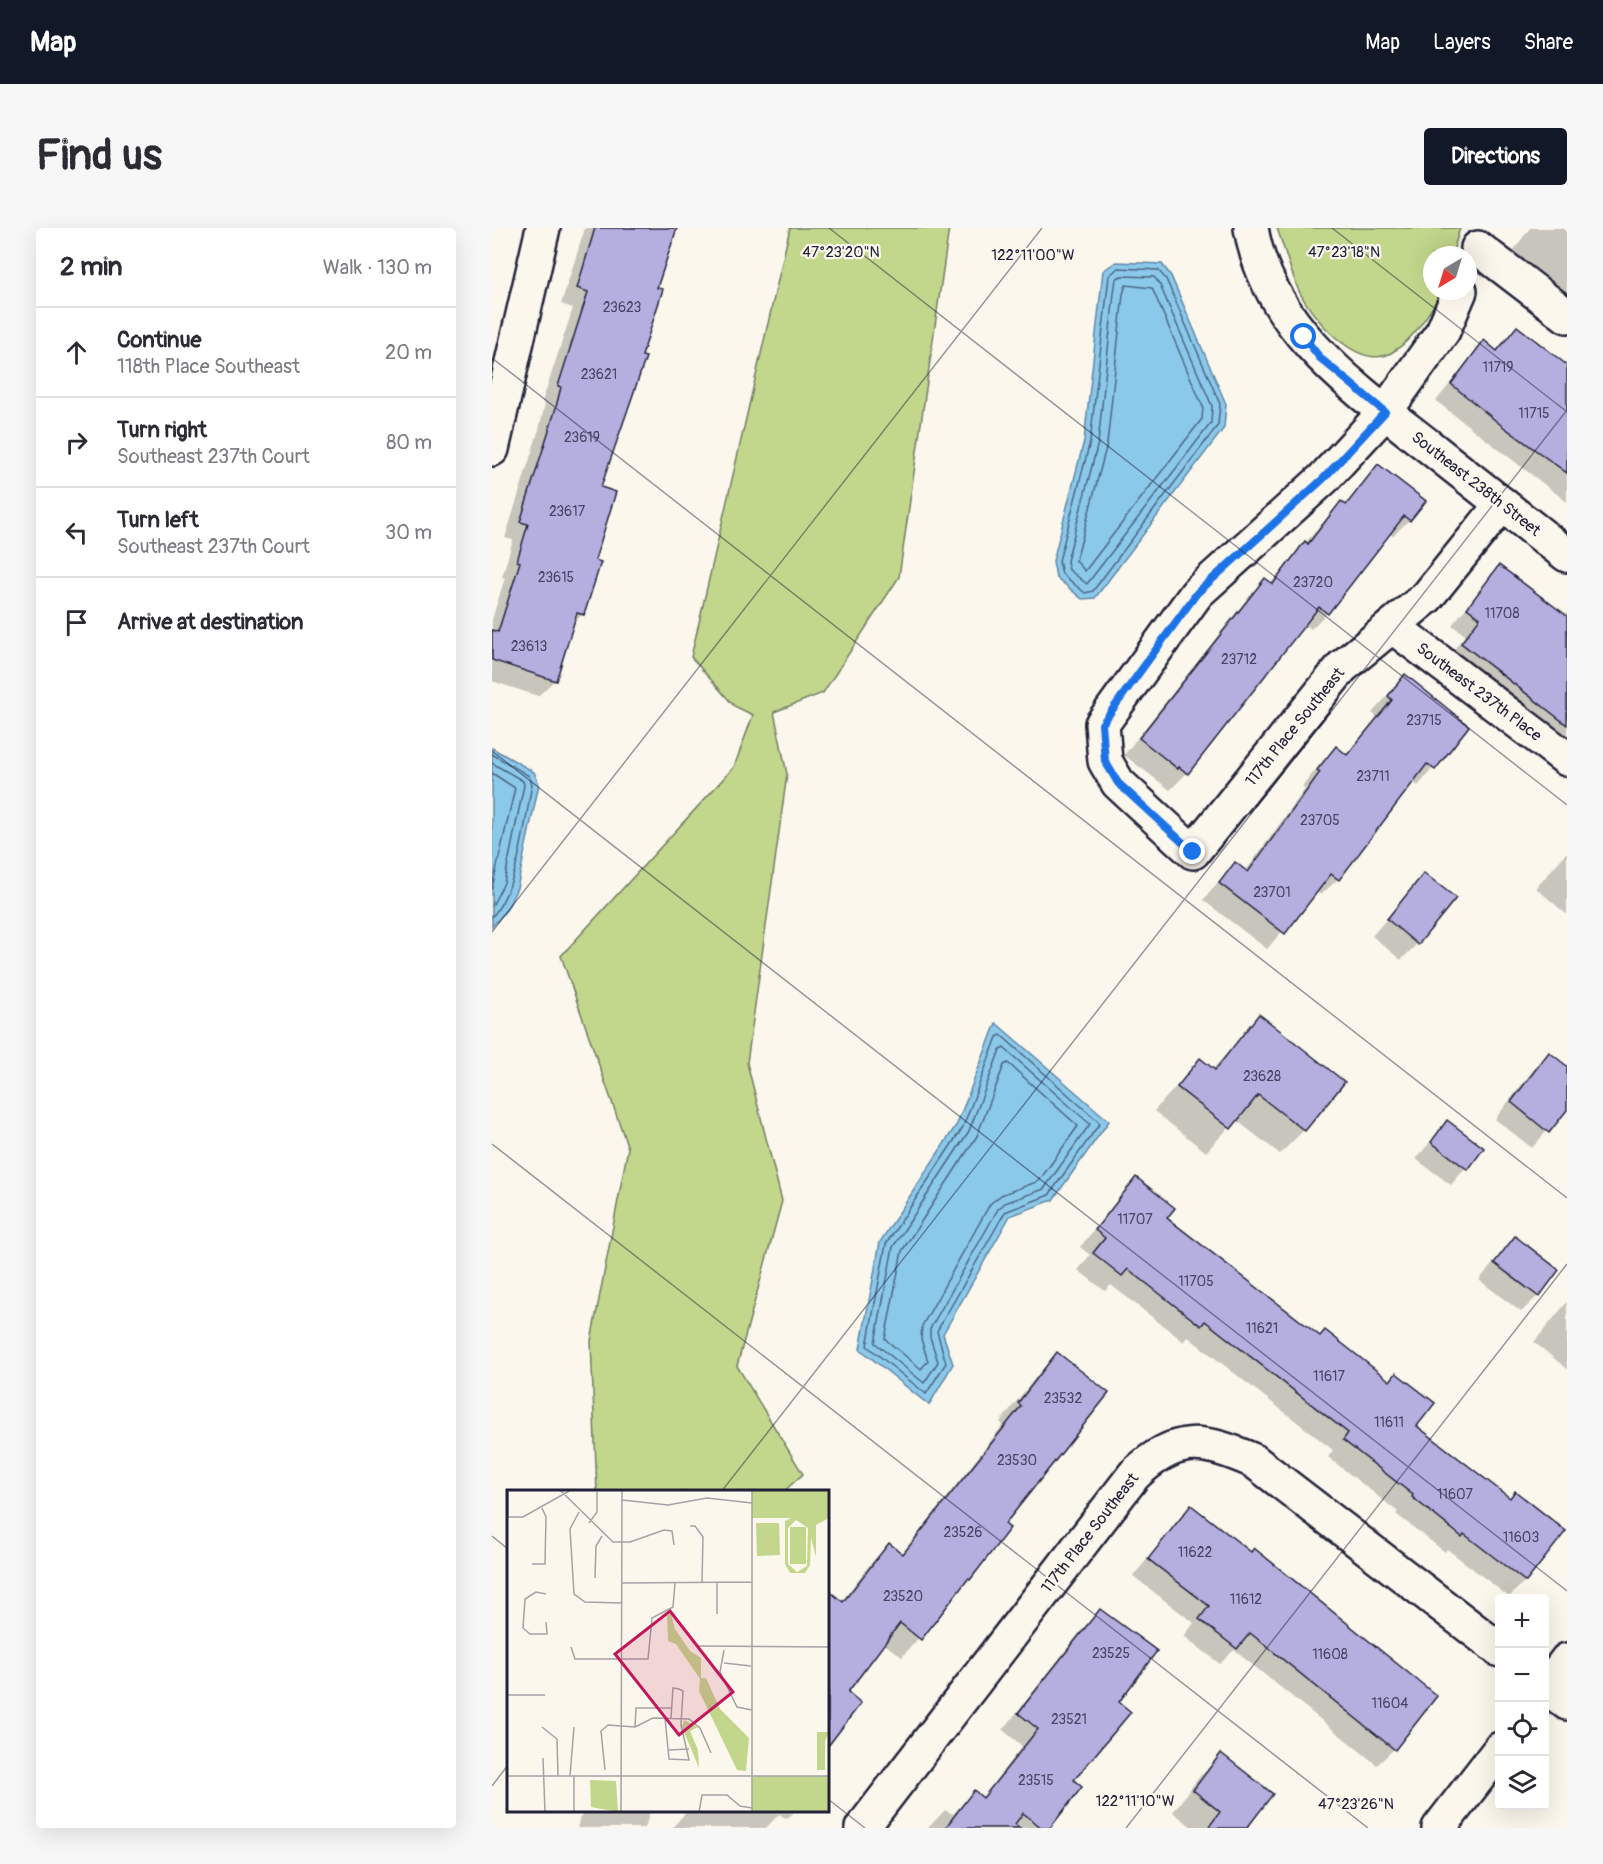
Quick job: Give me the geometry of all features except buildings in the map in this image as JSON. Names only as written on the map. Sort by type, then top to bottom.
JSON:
[{"type":"street","points":[[492,449],[543,228]]},
{"type":"street","name":"Southeast 238th Street","points":[[1251,228],[1266,278],[1287,315],[1320,358],[1567,555]]},
{"type":"street","points":[[1477,249],[1567,316]]},
{"type":"street","points":[[1385,412],[1443,331],[1456,300]]},
{"type":"street","name":"117th Place Southeast","points":[[1385,412],[1323,479],[1197,593],[1102,724],[1105,761],[1118,783],[1193,852],[1342,667],[1426,597],[1502,504]]},
{"type":"street","name":"Southeast 237th Place","points":[[1392,626],[1567,759]]},
{"type":"street","name":"117th Place Southeast","points":[[862,1828],[1134,1475],[1152,1458],[1169,1447],[1186,1444],[1215,1446],[1254,1461],[1497,1648]]},
{"type":"street","points":[[1551,1691],[1567,1660]]},
{"type":"street","points":[[1439,1828],[1495,1755]]},
{"type":"green space","points":[[790,228],[949,228],[899,577],[823,693],[774,712],[787,774],[747,1063],[782,1201],[737,1366],[803,1474],[785,1490],[597,1490],[591,1341],[628,1148],[561,956],[734,767],[753,715],[734,706],[691,657]]},
{"type":"green space","points":[[1277,228],[1460,228],[1455,246],[1423,246],[1423,300],[1437,300],[1406,342],[1391,353],[1378,357],[1364,355],[1350,348],[1324,326],[1304,301]]},
{"type":"water","points":[[1116,262],[1162,264],[1171,276],[1226,404],[1224,428],[1095,598],[1082,599],[1056,577],[1053,561],[1084,441],[1103,271]]},
{"type":"water","points":[[492,748],[534,772],[539,784],[517,888],[507,909],[492,927]]},
{"type":"water","points":[[996,1023],[1109,1121],[1053,1200],[1010,1216],[943,1334],[953,1364],[929,1405],[860,1349],[880,1242],[957,1124]]},
{"type":"route","points":[[1193,852],[1118,783],[1105,761],[1102,724],[1197,593],[1323,479],[1385,412],[1320,358],[1304,337]]}]
